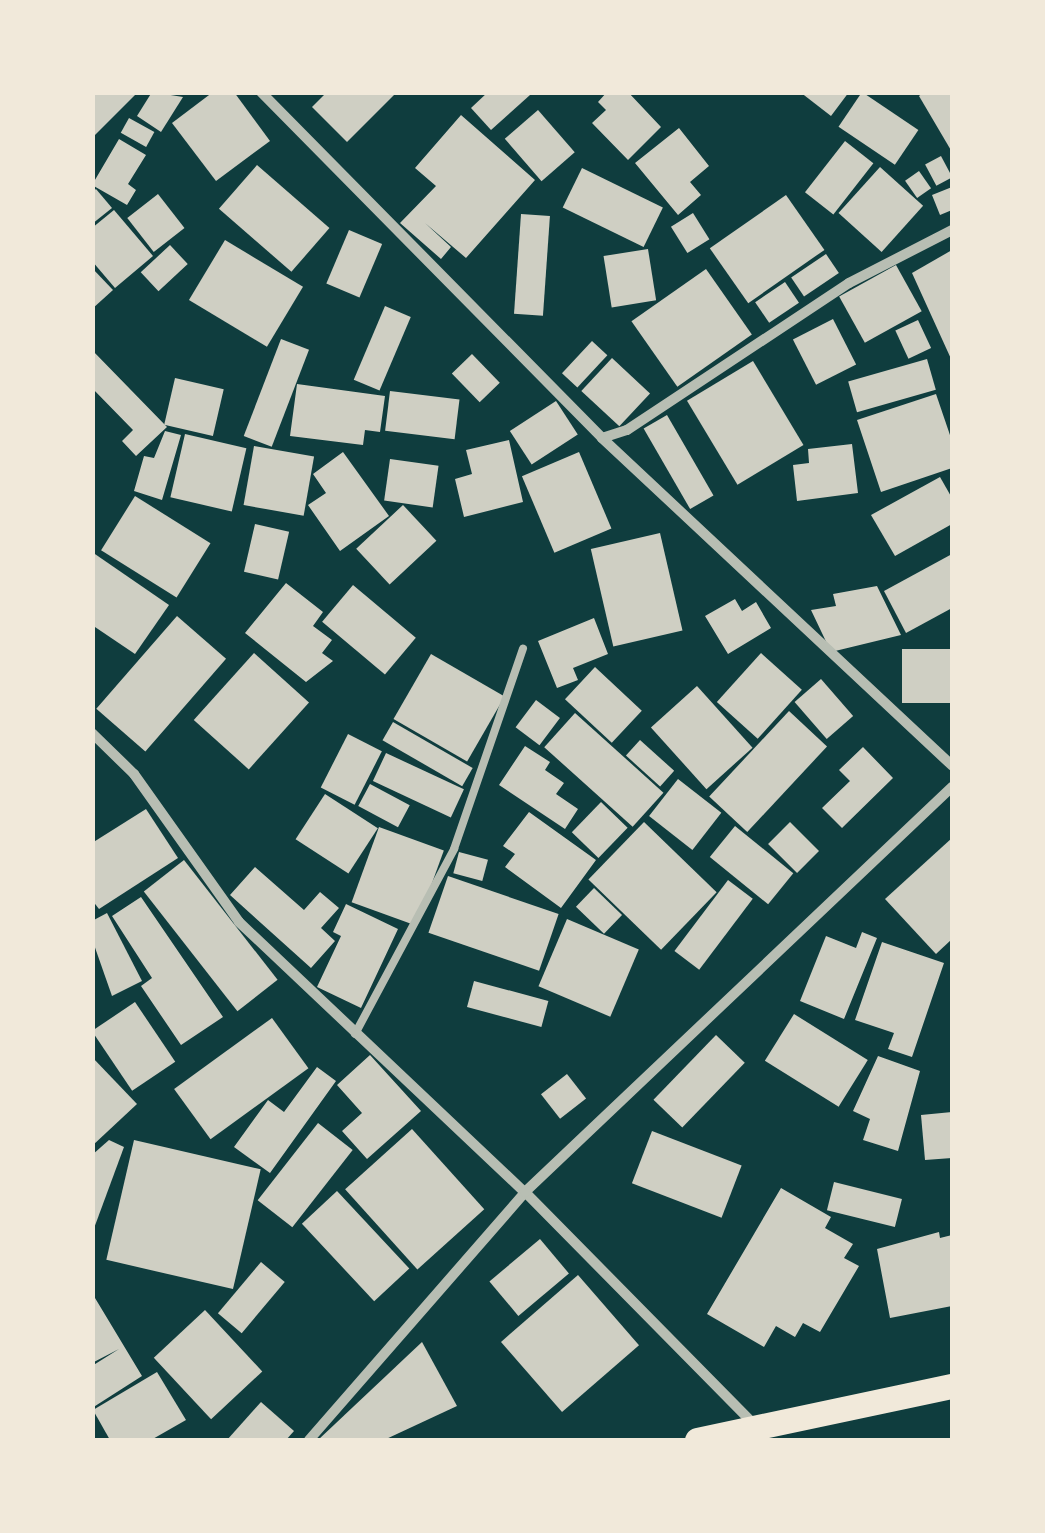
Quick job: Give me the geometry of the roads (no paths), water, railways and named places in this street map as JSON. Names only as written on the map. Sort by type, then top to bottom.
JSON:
[{"type":"main road","points":[[697,1440],[952,1386]]},
{"type":"street","points":[[260,92],[602,438],[952,766]]},
{"type":"street","points":[[602,438],[627,430],[849,283],[952,230]]},
{"type":"street","points":[[92,733],[134,774],[239,922],[525,1192],[758,1428]]},
{"type":"street","points":[[309,1440],[525,1192],[952,786]]},
{"type":"lane","points":[[355,1034],[454,849],[522,649]]}]
